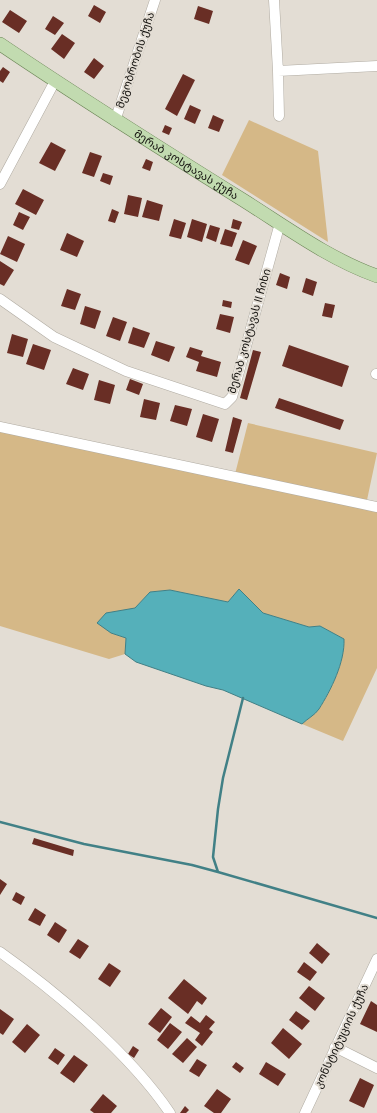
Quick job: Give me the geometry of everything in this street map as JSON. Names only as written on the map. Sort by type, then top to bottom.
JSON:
[{"type":"main road","name":"მერაბ კოსტავას ქუჩა","points":[[0,44],[115,121],[353,268],[377,276]]},
{"type":"street","name":"მეგობრობის ქუჩა","points":[[115,121],[155,0]]},
{"type":"street","points":[[274,0],[279,116]]},
{"type":"street","points":[[278,71],[377,66]]},
{"type":"street","points":[[0,184],[55,81]]},
{"type":"street","name":"მერაბ კოსტავას II ჩიხი","points":[[0,299],[54,337],[126,371],[224,404],[232,397],[280,223]]},
{"type":"street","points":[[0,427],[377,507]]},
{"type":"street","points":[[0,952],[26,971],[102,1036],[154,1090],[170,1113]]},
{"type":"street","name":"კონსტიტუციის ქუჩა","points":[[305,1113],[377,959]]},
{"type":"street","points":[[335,1048],[377,1068]]},
{"type":"shaded area","points":[[249,120],[318,151],[328,242],[222,175]]},
{"type":"shaded area","points":[[0,422],[235,474],[248,423],[377,453],[367,500],[377,502],[377,668],[343,741],[302,724],[319,709],[332,685],[340,666],[344,648],[344,639],[320,626],[309,627],[263,613],[239,589],[228,602],[170,590],[150,592],[135,608],[123,611],[111,633],[126,638],[125,654],[109,659],[0,626]]},
{"type":"water","points":[[239,589],[263,613],[309,627],[320,626],[344,639],[344,648],[340,666],[332,685],[319,709],[302,724],[223,690],[206,686],[136,662],[125,654],[126,638],[111,633],[97,623],[106,613],[135,608],[150,592],[170,590],[228,602]]},
{"type":"building","points":[[94,5],[106,12],[100,23],[88,16]]},
{"type":"building","points":[[198,6],[213,11],[209,24],[194,19]]},
{"type":"building","points":[[10,10],[27,21],[19,33],[2,22]]},
{"type":"building","points":[[53,16],[64,23],[55,35],[45,29]]},
{"type":"building","points":[[62,34],[75,43],[64,59],[51,49]]},
{"type":"building","points":[[94,58],[104,66],[94,79],[84,72]]},
{"type":"building","points":[[3,67],[10,72],[3,83],[0,81],[0,71]]},
{"type":"building","points":[[183,74],[195,80],[177,116],[165,109]]},
{"type":"building","points":[[190,105],[201,110],[195,124],[184,119]]},
{"type":"building","points":[[213,115],[224,120],[219,132],[208,128]]},
{"type":"building","points":[[165,125],[172,128],[169,135],[162,132]]},
{"type":"building","points":[[51,142],[66,150],[55,171],[39,163]]},
{"type":"building","points":[[90,152],[102,156],[94,177],[82,173]]},
{"type":"building","points":[[146,159],[153,162],[150,171],[142,168]]},
{"type":"building","points":[[103,173],[113,176],[110,185],[100,181]]},
{"type":"building","points":[[23,189],[44,200],[36,215],[15,204]]},
{"type":"building","points":[[128,195],[142,198],[138,217],[124,214]]},
{"type":"building","points":[[147,200],[163,205],[159,221],[142,217]]},
{"type":"building","points":[[112,209],[119,212],[115,223],[108,221]]},
{"type":"building","points":[[19,212],[30,217],[23,230],[13,225]]},
{"type":"building","points":[[174,219],[186,223],[181,239],[169,236]]},
{"type":"building","points":[[192,219],[207,224],[202,242],[187,237]]},
{"type":"building","points":[[233,219],[242,222],[239,230],[231,228]]},
{"type":"building","points":[[210,225],[220,228],[216,242],[206,238]]},
{"type":"building","points":[[225,229],[237,233],[232,247],[220,244]]},
{"type":"building","points":[[67,233],[84,241],[77,257],[60,250]]},
{"type":"building","points":[[8,236],[25,244],[17,262],[0,254]]},
{"type":"building","points":[[243,240],[257,246],[249,265],[235,260]]},
{"type":"building","points":[[0,261],[14,270],[4,286],[0,284]]},
{"type":"building","points":[[280,273],[290,277],[287,289],[276,285]]},
{"type":"building","points":[[306,278],[317,282],[313,296],[302,292]]},
{"type":"building","points":[[67,289],[81,294],[75,310],[61,306]]},
{"type":"building","points":[[223,300],[232,302],[231,308],[222,306]]},
{"type":"building","points":[[325,303],[335,305],[332,318],[322,316]]},
{"type":"building","points":[[85,306],[101,311],[95,329],[80,324]]},
{"type":"building","points":[[220,314],[234,317],[230,333],[216,329]]},
{"type":"building","points":[[113,317],[127,322],[120,341],[106,336]]},
{"type":"building","points":[[133,327],[150,333],[144,348],[128,343]]},
{"type":"building","points":[[12,334],[28,339],[23,357],[7,353]]},
{"type":"building","points":[[156,341],[175,347],[169,362],[151,355]]},
{"type":"building","points":[[33,344],[51,350],[44,370],[26,364]]},
{"type":"building","points":[[289,345],[349,366],[342,387],[282,366]]},
{"type":"building","points":[[190,347],[203,351],[201,356],[221,362],[217,377],[196,371],[199,362],[186,357]]},
{"type":"building","points":[[253,350],[261,352],[247,400],[240,398]]},
{"type":"building","points":[[73,368],[89,374],[83,390],[66,384]]},
{"type":"building","points":[[130,379],[143,384],[139,395],[126,390]]},
{"type":"building","points":[[99,380],[115,385],[110,404],[94,400]]},
{"type":"building","points":[[279,398],[344,420],[340,430],[275,408]]},
{"type":"building","points":[[144,399],[160,403],[156,420],[140,417]]},
{"type":"building","points":[[175,405],[192,409],[187,426],[170,421]]},
{"type":"building","points":[[203,414],[219,419],[212,442],[196,437]]},
{"type":"building","points":[[233,417],[242,420],[233,453],[225,451]]},
{"type":"building","points":[[34,838],[74,850],[73,856],[32,844]]},
{"type":"building","points":[[0,879],[7,884],[0,895]]},
{"type":"building","points":[[16,892],[25,897],[21,905],[12,900]]},
{"type":"building","points":[[35,908],[46,915],[40,926],[28,920]]},
{"type":"building","points":[[55,922],[67,930],[59,943],[47,935]]},
{"type":"building","points":[[78,939],[89,946],[80,959],[69,952]]},
{"type":"building","points":[[317,943],[330,954],[322,964],[309,953]]},
{"type":"building","points":[[304,962],[317,972],[310,981],[297,972]]},
{"type":"building","points":[[109,963],[121,971],[110,987],[98,979]]},
{"type":"building","points":[[184,979],[207,998],[202,1005],[197,1001],[188,1014],[168,998]]},
{"type":"building","points":[[309,986],[325,998],[315,1011],[299,998]]},
{"type":"building","points":[[371,1001],[377,1005],[377,1032],[360,1024]]},
{"type":"building","points":[[161,1008],[172,1017],[160,1033],[148,1024]]},
{"type":"building","points":[[0,1009],[14,1019],[3,1035],[0,1033]]},
{"type":"building","points":[[296,1011],[310,1021],[302,1030],[289,1020]]},
{"type":"building","points":[[206,1015],[215,1022],[209,1029],[213,1032],[202,1046],[195,1040],[200,1033],[185,1023],[191,1016],[200,1023]]},
{"type":"building","points":[[170,1023],[182,1032],[168,1049],[157,1040]]},
{"type":"building","points":[[27,1024],[40,1035],[25,1053],[12,1042]]},
{"type":"building","points":[[283,1028],[302,1044],[289,1059],[271,1043]]},
{"type":"building","points":[[187,1038],[197,1047],[183,1063],[172,1054]]},
{"type":"building","points":[[133,1046],[139,1050],[134,1058],[128,1054]]},
{"type":"building","points":[[55,1048],[65,1055],[58,1065],[48,1058]]},
{"type":"building","points":[[74,1055],[88,1065],[74,1083],[60,1073]]},
{"type":"building","points":[[197,1059],[207,1065],[199,1077],[189,1071]]},
{"type":"building","points":[[236,1062],[244,1068],[240,1073],[232,1067]]},
{"type":"building","points":[[266,1062],[286,1074],[278,1086],[259,1074]]},
{"type":"building","points":[[360,1078],[374,1085],[364,1108],[349,1101]]},
{"type":"building","points":[[217,1089],[231,1099],[221,1113],[214,1113],[204,1106]]},
{"type":"building","points":[[103,1094],[117,1106],[111,1113],[94,1113],[90,1110]]},
{"type":"building","points":[[185,1106],[189,1110],[186,1113],[180,1113]]},
{"type":"waterway","points":[[243,698],[223,778],[218,809],[213,857],[218,872],[377,918]]},
{"type":"waterway","points":[[0,822],[84,844],[192,865],[218,872]]}]
